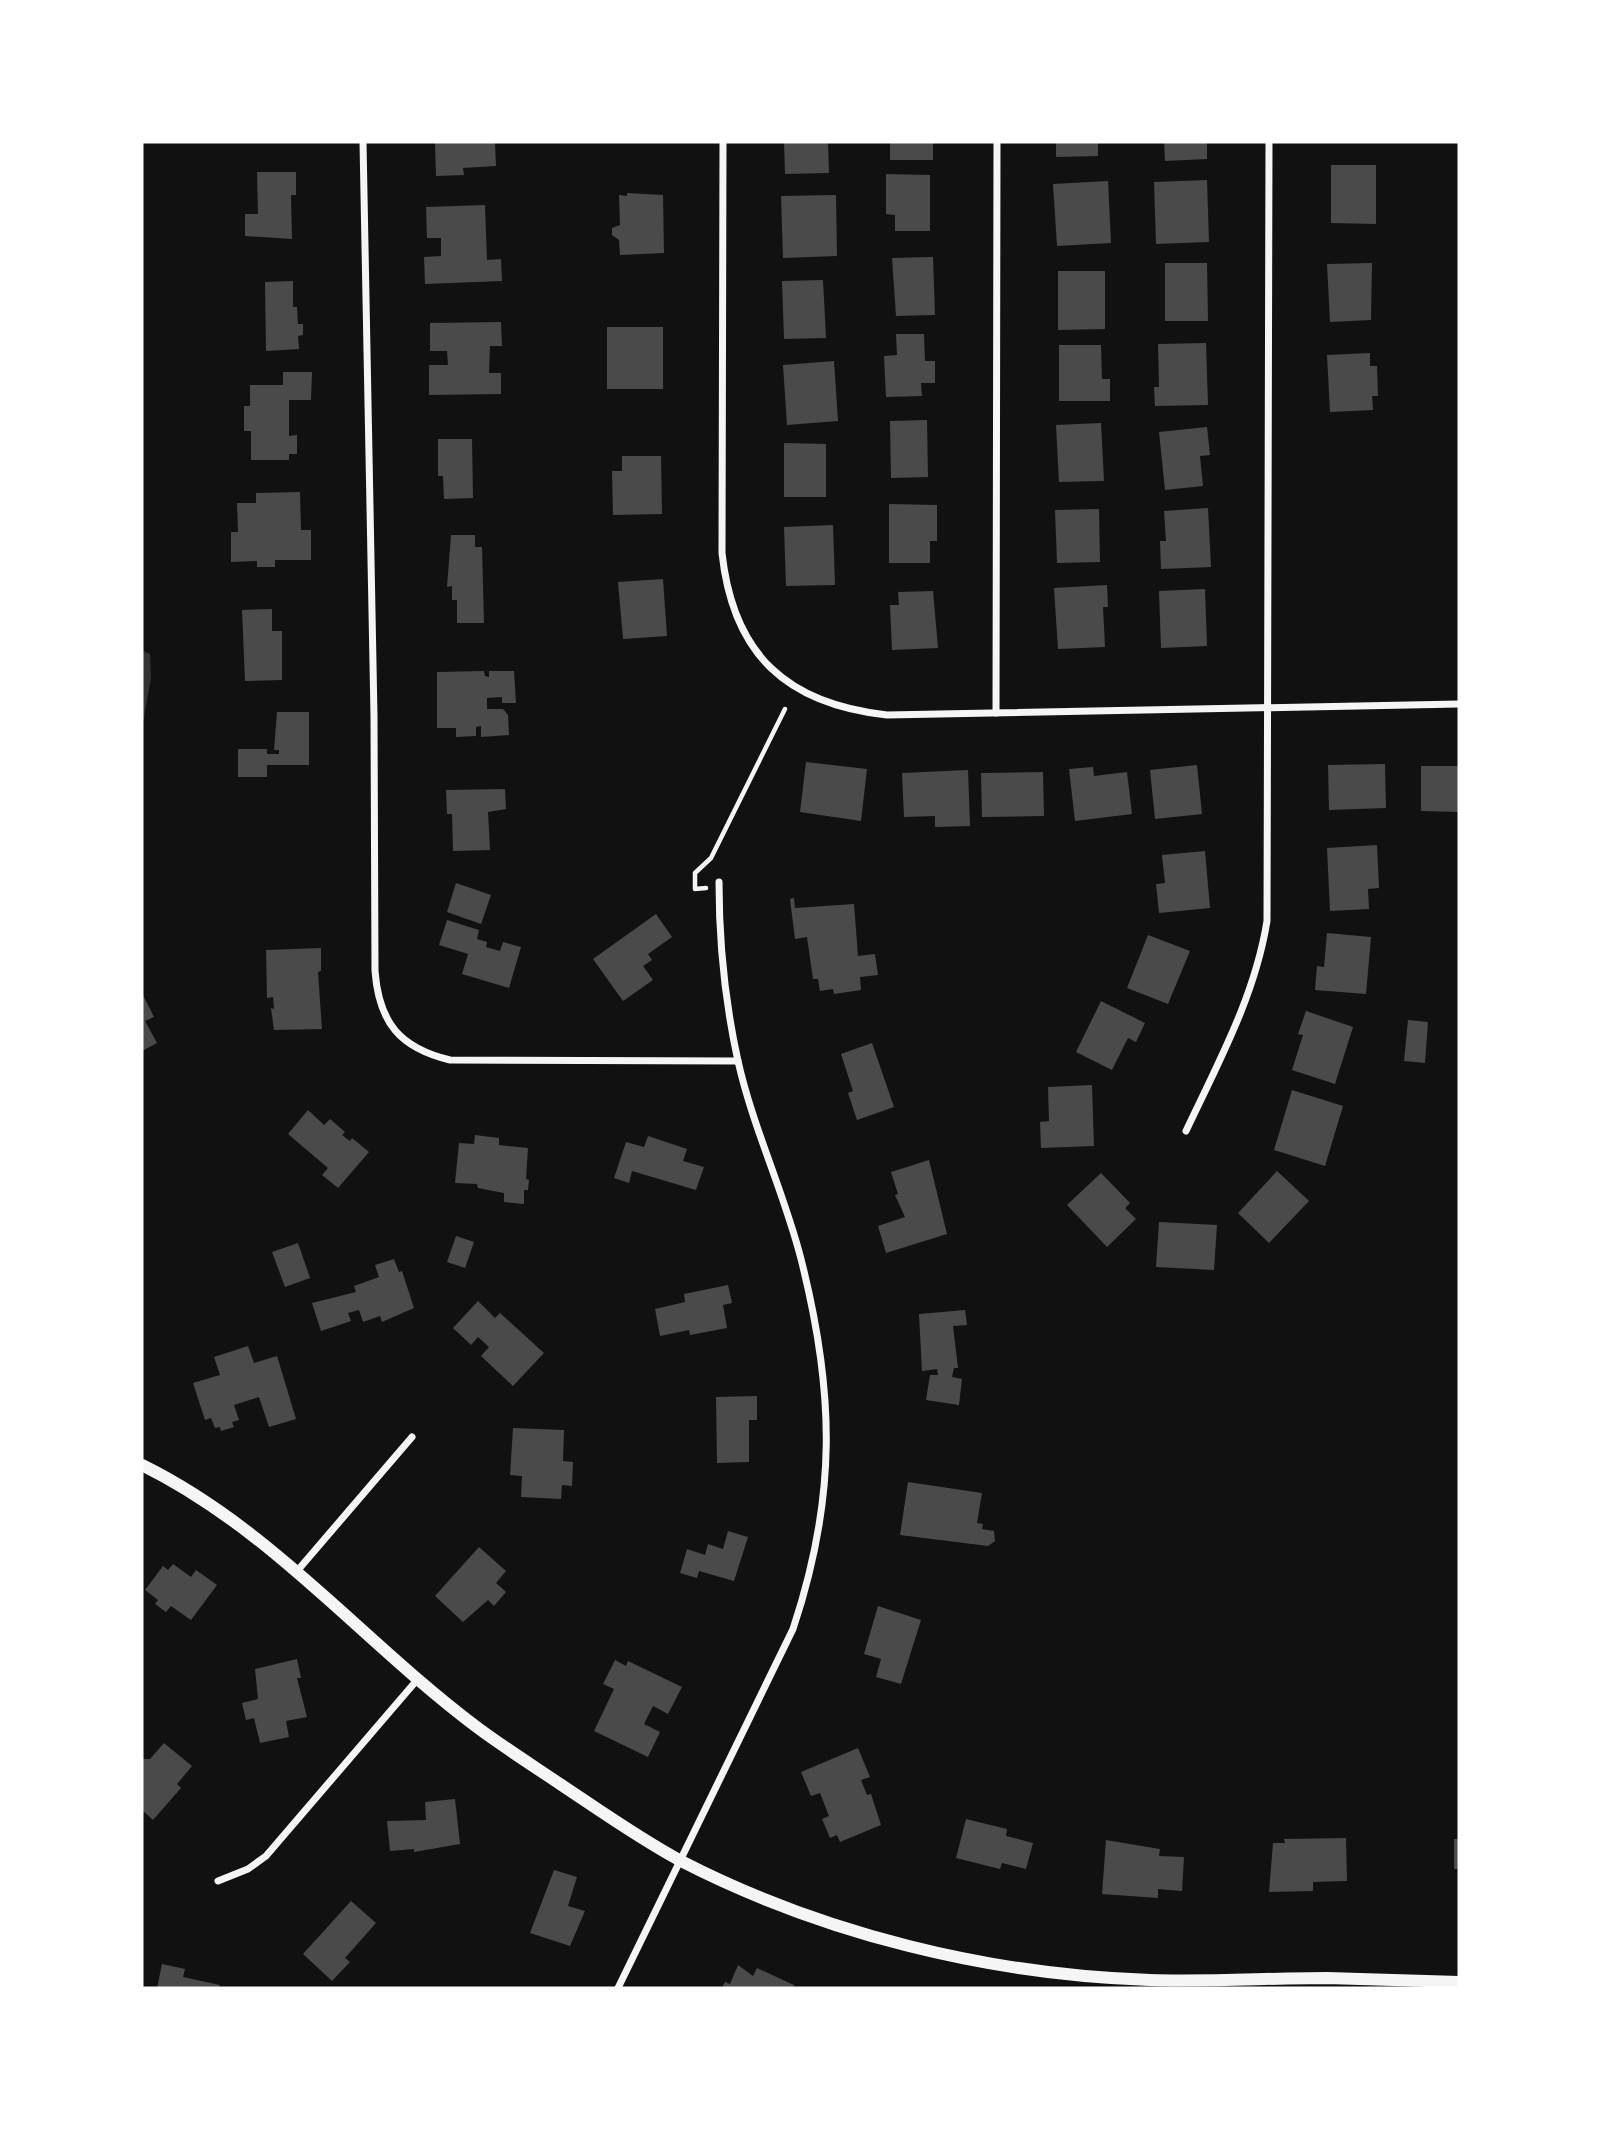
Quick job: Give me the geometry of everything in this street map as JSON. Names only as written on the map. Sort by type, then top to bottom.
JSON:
[{"type":"street","points":[[363,142],[374,716],[375,971],[382,1010],[393,1029],[409,1044],[429,1055],[450,1060],[738,1061]]},
{"type":"street","points":[[723,142],[722,553],[725,582],[743,631],[779,676],[826,704],[887,715],[1459,704]]},
{"type":"street","points":[[996,713],[997,142]]},
{"type":"street","points":[[1186,1131],[1245,1003],[1263,947],[1267,911],[1269,142]]},
{"type":"street","points":[[618,1988],[793,1629],[810,1579],[821,1527],[827,1475],[827,1422],[818,1348],[801,1259],[738,1061],[725,987],[719,885]]},
{"type":"street","points":[[298,1570],[412,1437]]},
{"type":"street","points":[[142,1465],[231,1518],[298,1570],[417,1680],[479,1729],[637,1836],[681,1861],[752,1894],[820,1920],[911,1945],[995,1963],[1149,1980],[1459,1982]]},
{"type":"street","points":[[218,1881],[248,1869],[265,1856],[417,1680]]},
{"type":"path","points":[[719,885],[695,889],[695,873],[711,858],[785,709]]},
{"type":"shaded area","points":[[142,650],[150,654],[151,678],[142,728]]},
{"type":"building","points":[[435,142],[495,142],[496,166],[463,168],[464,175],[436,176]]},
{"type":"building","points":[[784,142],[828,142],[829,173],[785,174]]},
{"type":"building","points":[[890,142],[933,142],[933,160],[890,160]]},
{"type":"building","points":[[1056,142],[1098,142],[1098,156],[1056,157]]},
{"type":"building","points":[[1164,142],[1207,142],[1207,159],[1165,161]]},
{"type":"building","points":[[1331,165],[1376,165],[1376,224],[1331,223]]},
{"type":"building","points":[[257,172],[296,172],[296,195],[291,195],[292,239],[245,236],[245,214],[258,214]]},
{"type":"building","points":[[886,174],[930,175],[930,231],[895,231],[895,215],[886,214]]},
{"type":"building","points":[[1207,180],[1209,242],[1156,244],[1154,182]]},
{"type":"building","points":[[1108,181],[1111,243],[1057,246],[1053,184]]},
{"type":"building","points":[[627,193],[663,195],[664,253],[620,255],[619,240],[612,235],[612,228],[620,225],[619,195],[627,196]]},
{"type":"building","points":[[836,195],[837,256],[783,258],[781,196]]},
{"type":"building","points":[[485,205],[487,260],[501,259],[502,281],[425,284],[424,257],[441,256],[441,238],[427,238],[426,207]]},
{"type":"building","points":[[933,257],[935,315],[896,316],[892,258]]},
{"type":"building","points":[[1165,263],[1207,263],[1208,321],[1165,321]]},
{"type":"building","points":[[1372,263],[1371,320],[1330,322],[1327,264]]},
{"type":"building","points":[[1058,271],[1105,271],[1105,329],[1058,330]]},
{"type":"building","points":[[823,280],[826,338],[784,339],[782,281]]},
{"type":"building","points":[[293,281],[293,307],[297,307],[298,324],[303,324],[303,335],[298,336],[299,349],[266,351],[265,282]]},
{"type":"building","points":[[501,322],[502,346],[490,346],[489,373],[501,373],[501,394],[429,395],[429,365],[448,365],[447,351],[430,351],[430,323]]},
{"type":"building","points":[[607,327],[663,327],[663,389],[607,389]]},
{"type":"building","points":[[896,334],[924,334],[925,361],[935,361],[935,383],[921,383],[922,396],[886,397],[884,356],[897,355]]},
{"type":"building","points":[[1206,343],[1208,405],[1155,406],[1154,387],[1159,387],[1158,344]]},
{"type":"building","points":[[1059,345],[1101,345],[1102,379],[1110,379],[1110,401],[1059,401]]},
{"type":"building","points":[[1370,353],[1370,366],[1377,366],[1378,396],[1372,396],[1373,410],[1330,412],[1327,355]]},
{"type":"building","points":[[834,361],[838,421],[787,425],[783,365]]},
{"type":"building","points":[[283,372],[312,372],[311,400],[289,400],[289,436],[297,435],[297,454],[289,454],[289,460],[251,460],[251,431],[244,431],[244,406],[250,406],[250,385],[283,385]]},
{"type":"building","points":[[927,420],[928,477],[891,478],[890,421]]},
{"type":"building","points":[[1101,423],[1104,481],[1059,482],[1056,425]]},
{"type":"building","points":[[1207,427],[1210,455],[1200,456],[1203,486],[1165,490],[1159,432]]},
{"type":"building","points":[[438,439],[472,439],[473,498],[444,499],[443,476],[438,476]]},
{"type":"building","points":[[784,443],[826,444],[826,497],[784,497]]},
{"type":"building","points":[[622,456],[661,456],[662,514],[613,515],[612,471],[622,471]]},
{"type":"building","points":[[300,492],[301,530],[311,530],[311,560],[275,560],[275,567],[257,567],[257,561],[231,562],[231,532],[238,532],[237,503],[256,503],[256,493]]},
{"type":"building","points":[[889,504],[937,505],[937,541],[930,541],[930,563],[889,563]]},
{"type":"building","points":[[1208,508],[1211,567],[1161,569],[1160,541],[1166,541],[1164,511]]},
{"type":"building","points":[[1099,509],[1100,562],[1057,563],[1055,510]]},
{"type":"building","points":[[833,525],[835,585],[786,586],[784,527]]},
{"type":"building","points":[[451,535],[475,535],[475,547],[482,547],[484,623],[457,623],[457,600],[452,600],[452,586],[447,587]]},
{"type":"building","points":[[663,579],[667,636],[623,639],[618,582]]},
{"type":"building","points":[[1107,585],[1108,607],[1103,607],[1105,647],[1058,649],[1054,588]]},
{"type":"building","points":[[1205,589],[1207,646],[1161,648],[1159,591]]},
{"type":"building","points":[[933,591],[938,648],[892,650],[890,605],[899,605],[898,592]]},
{"type":"building","points":[[272,609],[272,631],[282,631],[282,680],[245,681],[242,610]]},
{"type":"building","points":[[484,671],[485,676],[489,677],[489,671],[514,671],[516,703],[502,703],[502,697],[487,698],[487,709],[503,709],[508,715],[509,735],[481,737],[481,726],[476,727],[476,736],[456,737],[456,728],[437,728],[437,672]]},
{"type":"building","points":[[277,712],[309,712],[309,765],[267,765],[267,777],[238,777],[238,749],[267,749],[267,754],[279,754],[279,750],[274,750]]},
{"type":"building","points":[[806,762],[867,769],[861,821],[800,812]]},
{"type":"building","points":[[1385,764],[1386,808],[1329,810],[1328,765]]},
{"type":"building","points":[[1197,765],[1202,814],[1155,819],[1150,770]]},
{"type":"building","points":[[1421,766],[1459,766],[1459,812],[1421,811]]},
{"type":"building","points":[[1093,767],[1094,776],[1127,772],[1132,814],[1075,821],[1069,769]]},
{"type":"building","points":[[968,770],[970,826],[935,827],[935,816],[904,817],[902,773]]},
{"type":"building","points":[[1043,772],[1044,816],[982,817],[981,773]]},
{"type":"building","points":[[505,789],[506,809],[488,812],[490,850],[453,851],[452,814],[447,814],[446,790]]},
{"type":"building","points":[[1377,845],[1379,888],[1368,889],[1369,909],[1330,911],[1327,848]]},
{"type":"building","points":[[1205,851],[1210,908],[1159,913],[1156,884],[1165,883],[1162,855]]},
{"type":"building","points":[[456,883],[491,895],[481,924],[447,912]]},
{"type":"building","points":[[794,898],[795,908],[854,904],[858,956],[875,954],[878,975],[860,977],[861,990],[834,994],[833,989],[820,991],[818,979],[813,979],[807,937],[795,939],[790,899]]},
{"type":"building","points":[[656,914],[672,937],[648,954],[652,960],[643,966],[653,980],[623,1001],[593,959]]},
{"type":"building","points":[[447,920],[479,930],[477,939],[487,942],[486,947],[500,951],[503,942],[521,947],[509,988],[462,974],[468,954],[439,945]]},
{"type":"building","points":[[1327,933],[1371,937],[1366,994],[1315,990],[1317,966],[1324,967]]},
{"type":"building","points":[[1148,935],[1190,951],[1168,1004],[1127,988]]},
{"type":"building","points":[[321,948],[321,971],[318,972],[322,1029],[274,1030],[271,1008],[274,1009],[273,997],[267,998],[266,950]]},
{"type":"building","points":[[142,993],[154,1017],[145,1021],[157,1043],[142,1051]]},
{"type":"building","points":[[1101,1001],[1145,1023],[1136,1042],[1128,1038],[1112,1070],[1076,1052]]},
{"type":"building","points":[[1306,1011],[1353,1027],[1335,1084],[1292,1070],[1303,1035],[1298,1034]]},
{"type":"building","points":[[1408,1020],[1428,1022],[1425,1063],[1404,1061]]},
{"type":"building","points":[[872,1043],[894,1107],[857,1120],[848,1093],[853,1091],[841,1054]]},
{"type":"building","points":[[1092,1085],[1094,1146],[1041,1148],[1040,1122],[1049,1121],[1048,1087]]},
{"type":"building","points":[[1292,1090],[1343,1106],[1325,1166],[1274,1150]]},
{"type":"building","points":[[308,1110],[324,1125],[330,1119],[345,1132],[342,1135],[350,1141],[352,1138],[369,1152],[338,1188],[322,1175],[328,1168],[288,1134]]},
{"type":"building","points":[[475,1135],[499,1138],[499,1145],[528,1148],[526,1179],[529,1180],[528,1190],[524,1190],[524,1204],[504,1202],[504,1193],[478,1188],[477,1184],[455,1183],[459,1143],[474,1144]]},
{"type":"building","points":[[648,1136],[687,1149],[683,1161],[704,1167],[696,1190],[632,1171],[629,1183],[614,1178],[626,1142],[644,1147]]},
{"type":"building","points":[[929,1160],[947,1234],[886,1253],[878,1226],[905,1217],[895,1195],[898,1194],[891,1172]]},
{"type":"building","points":[[1277,1171],[1309,1201],[1269,1243],[1238,1213]]},
{"type":"building","points":[[1101,1173],[1130,1203],[1125,1208],[1136,1219],[1107,1247],[1067,1205]]},
{"type":"building","points":[[1159,1222],[1217,1225],[1214,1270],[1156,1267]]},
{"type":"building","points":[[456,1236],[474,1242],[465,1268],[447,1262]]},
{"type":"building","points":[[298,1243],[310,1278],[285,1287],[272,1252]]},
{"type":"building","points":[[394,1259],[399,1272],[402,1271],[414,1308],[382,1322],[380,1316],[363,1322],[359,1310],[348,1313],[351,1321],[321,1331],[312,1303],[356,1292],[354,1286],[379,1277],[375,1265]]},
{"type":"building","points":[[728,1285],[732,1303],[723,1305],[727,1328],[690,1335],[689,1330],[660,1336],[655,1309],[685,1302],[684,1294]]},
{"type":"building","points":[[478,1301],[495,1318],[500,1313],[544,1353],[513,1386],[481,1356],[489,1347],[478,1337],[471,1345],[453,1328]]},
{"type":"building","points":[[965,1310],[967,1325],[953,1326],[958,1368],[954,1368],[952,1377],[962,1379],[959,1405],[926,1400],[930,1375],[938,1375],[937,1369],[922,1371],[919,1314]]},
{"type":"building","points":[[248,1346],[254,1363],[277,1356],[296,1419],[269,1427],[259,1397],[234,1405],[239,1420],[232,1422],[234,1427],[221,1431],[220,1427],[215,1428],[211,1418],[205,1420],[193,1383],[220,1375],[214,1357]]},
{"type":"building","points":[[757,1396],[757,1420],[749,1420],[749,1462],[717,1463],[716,1397]]},
{"type":"building","points":[[513,1428],[564,1430],[563,1461],[573,1462],[572,1486],[562,1485],[561,1499],[521,1497],[522,1476],[510,1475]]},
{"type":"building","points":[[908,1482],[982,1493],[977,1523],[983,1524],[982,1529],[994,1531],[995,1541],[988,1546],[900,1535]]},
{"type":"building","points":[[728,1531],[748,1537],[734,1581],[699,1571],[697,1578],[680,1573],[687,1549],[705,1555],[708,1544],[723,1549]]},
{"type":"building","points":[[479,1547],[506,1571],[496,1583],[506,1592],[494,1606],[488,1600],[463,1622],[435,1596]]},
{"type":"building","points":[[173,1564],[191,1577],[196,1570],[217,1585],[191,1620],[171,1606],[166,1612],[155,1604],[158,1600],[145,1590],[163,1566],[168,1570]]},
{"type":"building","points":[[878,1606],[921,1620],[901,1684],[876,1677],[881,1659],[864,1654]]},
{"type":"building","points":[[297,1659],[301,1678],[297,1678],[307,1717],[286,1721],[289,1737],[260,1743],[254,1718],[246,1720],[242,1703],[258,1699],[255,1669]]},
{"type":"building","points":[[615,1660],[626,1666],[628,1661],[682,1687],[668,1714],[653,1706],[644,1724],[660,1732],[648,1757],[594,1731],[614,1689],[603,1684]]},
{"type":"building","points":[[164,1743],[192,1766],[177,1784],[181,1788],[153,1820],[142,1810],[142,1759],[150,1759]]},
{"type":"building","points":[[858,1748],[870,1777],[861,1780],[867,1795],[871,1794],[881,1825],[840,1842],[837,1835],[830,1838],[822,1819],[829,1816],[820,1793],[811,1796],[801,1772]]},
{"type":"building","points":[[455,1799],[460,1844],[414,1852],[414,1849],[390,1851],[387,1821],[426,1820],[425,1802]]},
{"type":"building","points":[[966,1819],[1007,1829],[1006,1836],[1033,1843],[1026,1869],[1002,1863],[1000,1869],[956,1858]]},
{"type":"building","points":[[1346,1838],[1347,1881],[1313,1882],[1313,1891],[1269,1892],[1273,1843],[1285,1843],[1284,1839]]},
{"type":"building","points":[[1454,1839],[1459,1839],[1459,1869],[1454,1869]]},
{"type":"building","points":[[1106,1840],[1160,1849],[1159,1856],[1184,1857],[1182,1891],[1158,1889],[1158,1898],[1102,1894]]},
{"type":"building","points":[[554,1870],[577,1877],[568,1906],[585,1911],[570,1946],[530,1933]]},
{"type":"building","points":[[351,1901],[376,1923],[345,1958],[350,1962],[332,1981],[303,1954]]},
{"type":"building","points":[[162,1964],[185,1969],[183,1977],[220,1985],[219,1988],[157,1988]]},
{"type":"building","points":[[738,1965],[753,1976],[757,1968],[794,1985],[793,1988],[722,1988],[725,1982],[730,1984]]}]
